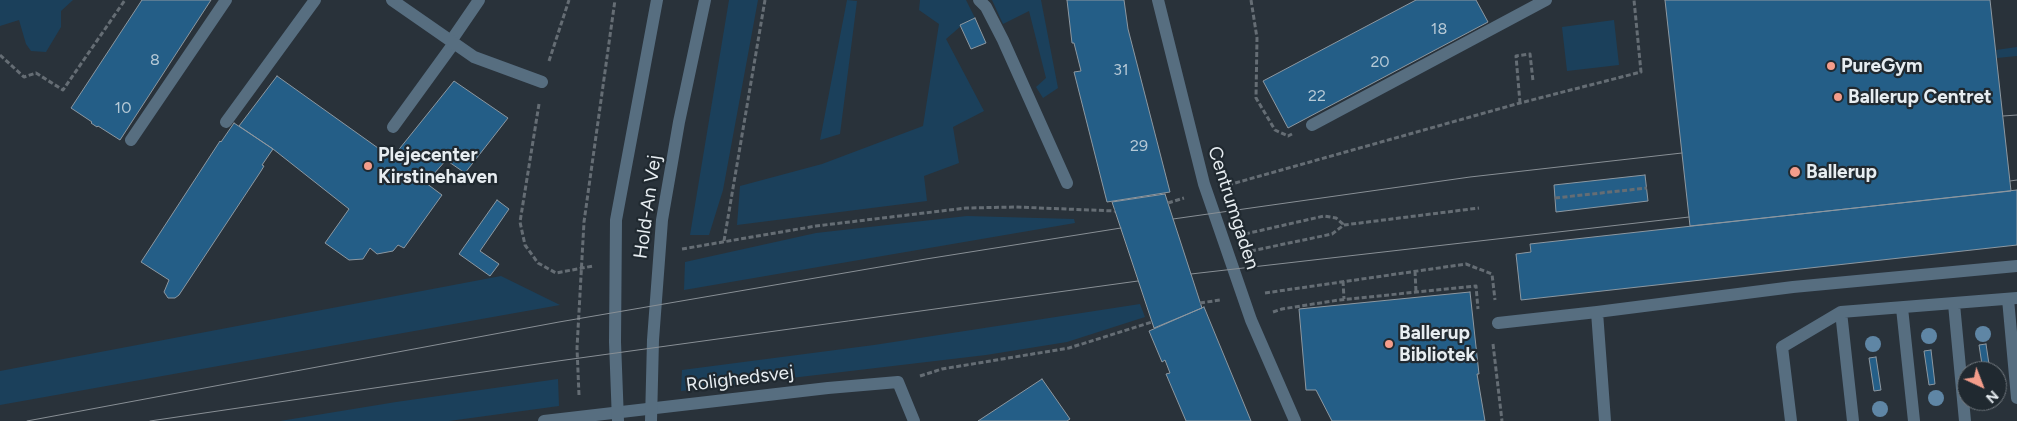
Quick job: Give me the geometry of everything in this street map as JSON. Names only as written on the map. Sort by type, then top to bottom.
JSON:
[{"type":"street","points":[[131,140],[226,0]]},
{"type":"street","points":[[226,122],[314,0]]},
{"type":"street","points":[[392,0],[474,57],[542,82]]},
{"type":"street","points":[[393,127],[479,0]]},
{"type":"street","name":"Hold-An Vej","points":[[618,421],[615,342],[616,220],[657,0]]},
{"type":"street","name":"Hold-An Vej","points":[[651,421],[653,340],[662,220],[679,122],[705,0]]},
{"type":"street","points":[[979,0],[986,7],[1003,40],[1068,183]]},
{"type":"street","name":"Centrumgaden","points":[[1158,0],[1204,184],[1245,303],[1295,421]]},
{"type":"street","points":[[1312,125],[1546,0]]},
{"type":"street","points":[[1498,323],[1794,286],[2017,266]]},
{"type":"street","points":[[1791,421],[1782,347],[1842,312],[2012,298],[2017,398]]},
{"type":"street","points":[[1954,304],[1965,421]]},
{"type":"street","points":[[1902,308],[1914,421]]},
{"type":"street","points":[[1597,312],[1605,421]]},
{"type":"street","points":[[1842,312],[1853,421]]},
{"type":"street","points":[[898,382],[914,421]]},
{"type":"street","name":"Rolighedsvej","points":[[544,421],[828,388],[898,382]]},
{"type":"path","points":[[0,55],[24,77],[36,73],[63,90],[125,0]]},
{"type":"path","points":[[569,0],[542,82],[520,222],[525,245],[538,263],[556,273],[602,264]]},
{"type":"path","points":[[579,403],[578,348],[584,222],[615,0]]},
{"type":"path","points":[[724,242],[764,0]]},
{"type":"path","points":[[1251,0],[1256,38],[1256,98],[1275,130],[1288,136],[1312,125]]},
{"type":"path","points":[[1223,187],[1520,103],[1641,72],[1634,0]]},
{"type":"path","points":[[1520,103],[1516,56],[1530,54],[1533,81]]},
{"type":"path","points":[[1555,198],[1647,188]]},
{"type":"path","points":[[1168,203],[1186,198]]},
{"type":"path","points":[[677,250],[816,226],[966,208],[1016,207],[1115,211]]},
{"type":"path","points":[[1259,249],[1332,234],[1344,226],[1479,208]]},
{"type":"path","points":[[1267,228],[1324,216],[1336,218],[1344,226]]},
{"type":"path","points":[[1258,294],[1466,264],[1492,274],[1498,323],[1492,334],[1502,421]]},
{"type":"path","points":[[1415,271],[1416,292]]},
{"type":"path","points":[[1343,281],[1344,299]]},
{"type":"path","points":[[1282,309],[1344,299],[1476,286],[1479,314]]},
{"type":"path","points":[[1200,303],[1229,299]]},
{"type":"path","points":[[898,382],[942,369],[1069,348],[1152,322]]},
{"type":"shaded area","points":[[0,0],[73,0],[61,11],[61,27],[46,52],[31,51],[26,44],[19,20],[0,26]]},
{"type":"shaded area","points":[[729,0],[758,0],[723,190],[709,235],[690,235]]},
{"type":"shaded area","points":[[847,0],[857,1],[840,134],[820,140]]},
{"type":"shaded area","points":[[920,0],[966,0],[975,18],[961,26],[946,39],[984,111],[953,127],[959,163],[924,176],[927,201],[737,225],[740,186],[822,164],[923,126],[939,24],[919,10]]},
{"type":"shaded area","points":[[992,0],[1041,0],[1058,88],[1043,98],[1036,87],[1046,78],[1029,11],[1003,24]]},
{"type":"shaded area","points":[[1614,20],[1619,65],[1567,71],[1562,27]]},
{"type":"shaded area","points":[[2017,47],[2017,56],[1997,58],[1996,50]]},
{"type":"shaded area","points":[[967,216],[1074,219],[1075,223],[684,290],[685,262],[816,233]]},
{"type":"shaded area","points":[[501,276],[560,305],[0,405],[0,371]]},
{"type":"shaded area","points":[[1140,304],[1145,317],[1067,342],[986,355],[681,391],[682,370],[874,345]]},
{"type":"shaded area","points":[[558,379],[559,406],[449,421],[280,421],[396,402]]},
{"type":"building","points":[[142,0],[211,0],[120,140],[97,127],[71,108]]},
{"type":"building","points":[[1067,0],[1124,0],[1128,29],[1170,192],[1107,202],[1074,72],[1081,71],[1074,43],[1072,43]]},
{"type":"building","points":[[1416,0],[1476,0],[1488,22],[1288,128],[1263,81]]},
{"type":"building","name":"Ballerup Centret","points":[[1665,0],[1990,0],[2011,191],[1690,226]]},
{"type":"building","points":[[975,18],[986,43],[971,49],[960,25]]},
{"type":"building","name":"Plejecenter Kirstinehaven","points":[[277,76],[392,158],[454,81],[508,118],[465,173],[446,160],[426,183],[442,195],[404,248],[398,245],[393,251],[377,254],[370,248],[363,259],[349,260],[325,243],[349,209],[273,149],[239,126]]},
{"type":"building","points":[[234,123],[273,149],[262,165],[264,166],[261,171],[179,295],[175,298],[168,298],[164,292],[169,280],[141,262],[220,141]]},
{"type":"building","points":[[1645,175],[1648,201],[1556,212],[1554,185]]},
{"type":"building","points":[[2017,190],[2017,245],[1521,300],[1516,254],[1531,252],[1530,244]]},
{"type":"building","points":[[1165,194],[1202,308],[1154,328],[1112,202]]},
{"type":"building","points":[[497,200],[509,209],[480,251],[499,264],[490,276],[459,254]]},
{"type":"building","name":"Ballerup Bibliotek","points":[[1470,292],[1479,374],[1477,374],[1485,421],[1332,421],[1316,390],[1306,390],[1299,309]]},
{"type":"building","points":[[1204,307],[1251,421],[1186,421],[1166,374],[1170,373],[1165,360],[1162,362],[1149,331]]},
{"type":"building","points":[[1986,344],[1989,361],[1981,361],[1979,345]]},
{"type":"building","points":[[1931,350],[1935,384],[1929,385],[1924,351]]},
{"type":"building","points":[[1876,357],[1881,390],[1874,391],[1869,358]]},
{"type":"building","points":[[1042,379],[1070,419],[1067,421],[978,421]]},
{"type":"tram line","points":[[2003,116],[2017,115]]},
{"type":"tram line","points":[[1173,219],[1470,177],[1682,153]]},
{"type":"tram line","points":[[2010,181],[2017,180]]},
{"type":"tram line","points":[[1191,274],[1689,217]]},
{"type":"tram line","points":[[27,421],[559,322],[926,259],[1121,228]]},
{"type":"tram line","points":[[150,421],[558,361],[1138,281]]},
{"type":"place","name":"PureGym","points":[[1831,66]]},
{"type":"place","name":"Ballerup Centret","points":[[1838,97]]},
{"type":"place","name":"Plejecenter Kirstinehaven","points":[[368,166]]},
{"type":"place","name":"Ballerup","points":[[1795,172]]},
{"type":"place","name":"Ballerup Bibliotek","points":[[1389,344]]}]
